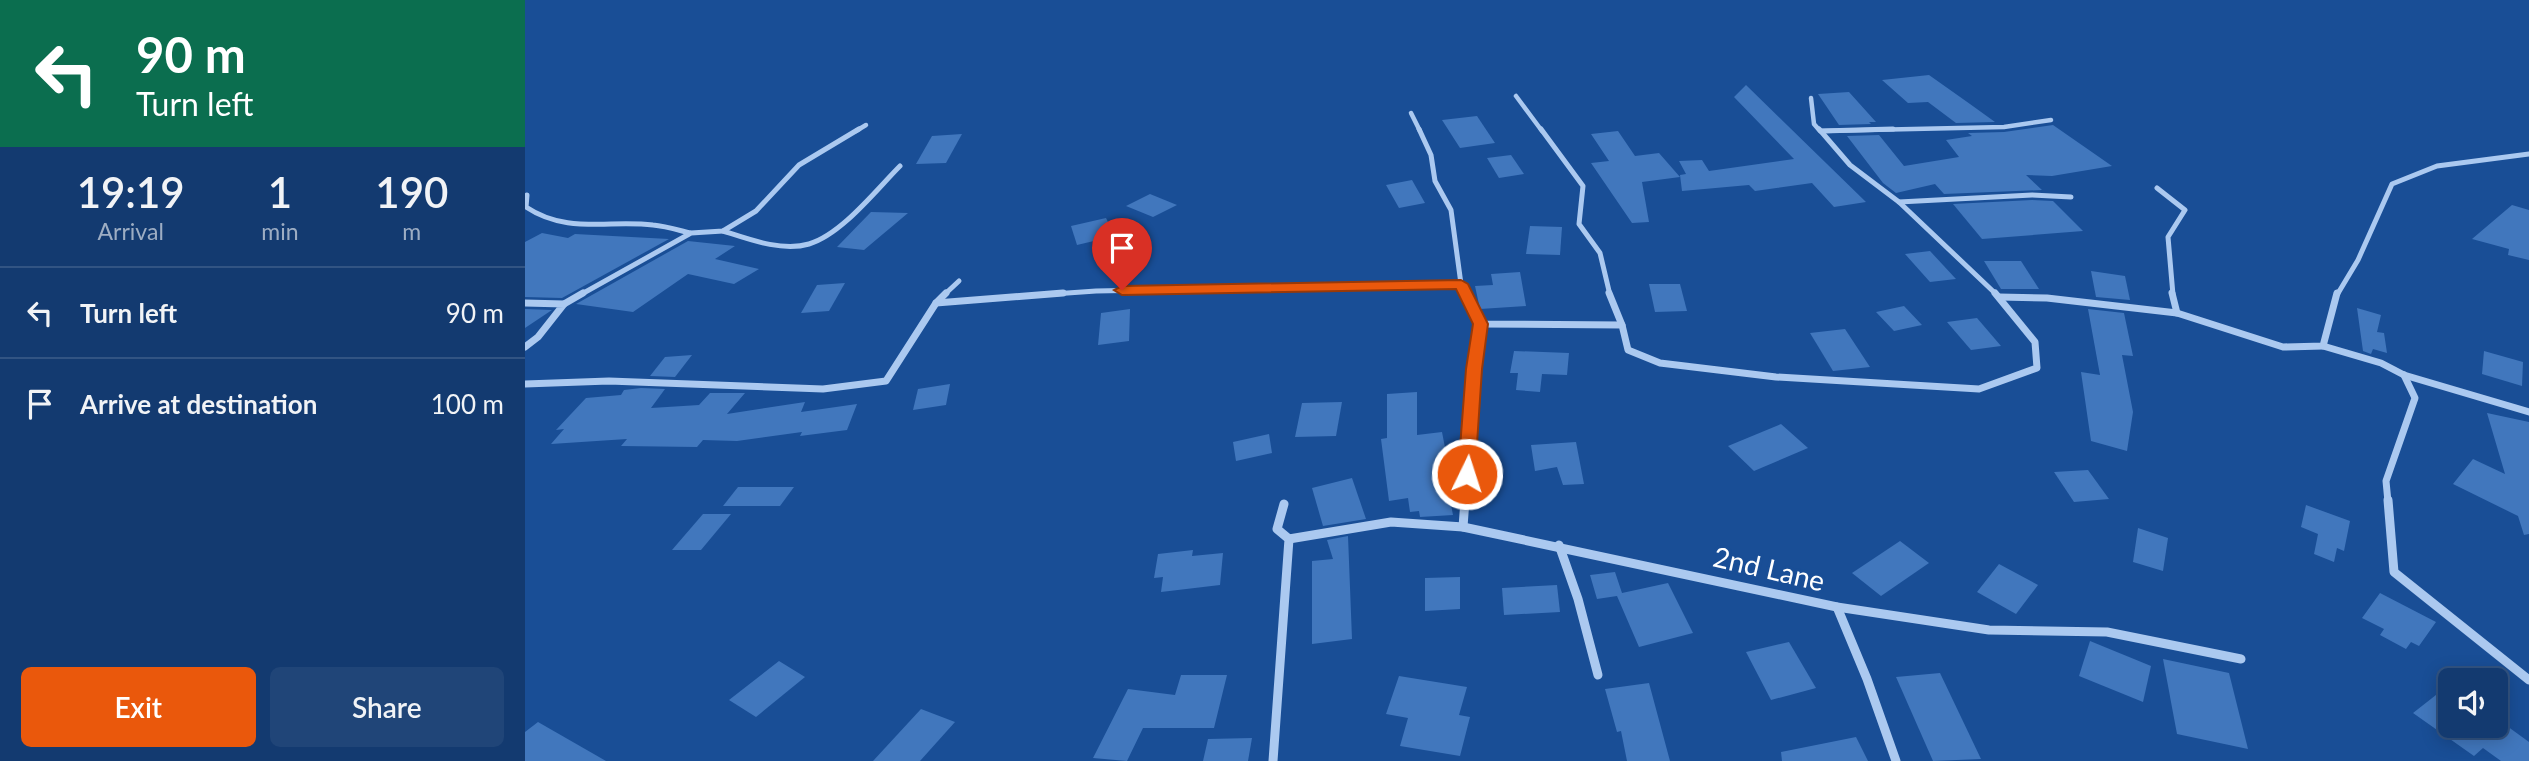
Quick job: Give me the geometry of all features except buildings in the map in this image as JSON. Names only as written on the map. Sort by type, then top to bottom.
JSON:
[{"type":"street","points":[[1516,96],[1583,186],[1579,224],[1600,253],[1606,285],[1622,325],[1628,350],[1660,363],[1776,377],[1979,389],[2037,368],[2035,342],[1999,296],[1899,202],[1850,165],[1814,124],[1811,98]]},
{"type":"street","points":[[1411,113],[1431,155],[1435,181],[1451,210],[1461,284],[1480,324],[1474,369],[1463,527]]},
{"type":"street","points":[[1822,131],[2004,127],[2052,120]]},
{"type":"street","points":[[723,231],[756,211],[799,165],[866,125]]},
{"type":"street","points":[[2323,346],[2338,291],[2358,260],[2392,184],[2437,166],[2529,154]]},
{"type":"street","points":[[527,195],[526,207],[540,219],[591,226],[652,225],[691,233],[723,231],[757,243],[809,245],[842,223],[900,166]]},
{"type":"street","points":[[2157,188],[2185,210],[2168,237],[2173,300],[2177,313]]},
{"type":"street","points":[[1899,202],[2032,195],[2071,197]]},
{"type":"street","points":[[525,347],[538,337],[564,304],[691,233]]},
{"type":"street","points":[[525,384],[609,381],[823,389],[886,381],[936,303],[959,281]]},
{"type":"street","points":[[936,303],[1095,291],[1461,284]]},
{"type":"street","points":[[1999,296],[2047,298],[2177,313],[2283,347],[2323,346],[2381,363],[2404,375],[2529,412]]},
{"type":"street","points":[[525,303],[564,304]]},
{"type":"street","points":[[1480,324],[1622,325]]},
{"type":"street","points":[[2404,375],[2415,398],[2386,481],[2393,572],[2529,680]]},
{"type":"street","points":[[1273,761],[1289,539],[1277,529],[1284,504]]},
{"type":"street","name":"2nd Lane","points":[[1289,539],[1391,522],[1463,527],[1559,545],[1837,607],[1989,630],[2107,632],[2241,659]]},
{"type":"street","points":[[1559,545],[1578,599],[1598,675]]},
{"type":"street","points":[[1837,607],[1867,679],[1896,761]]},
{"type":"route","points":[[1122,290],[1461,284],[1480,324],[1467,474]]}]
